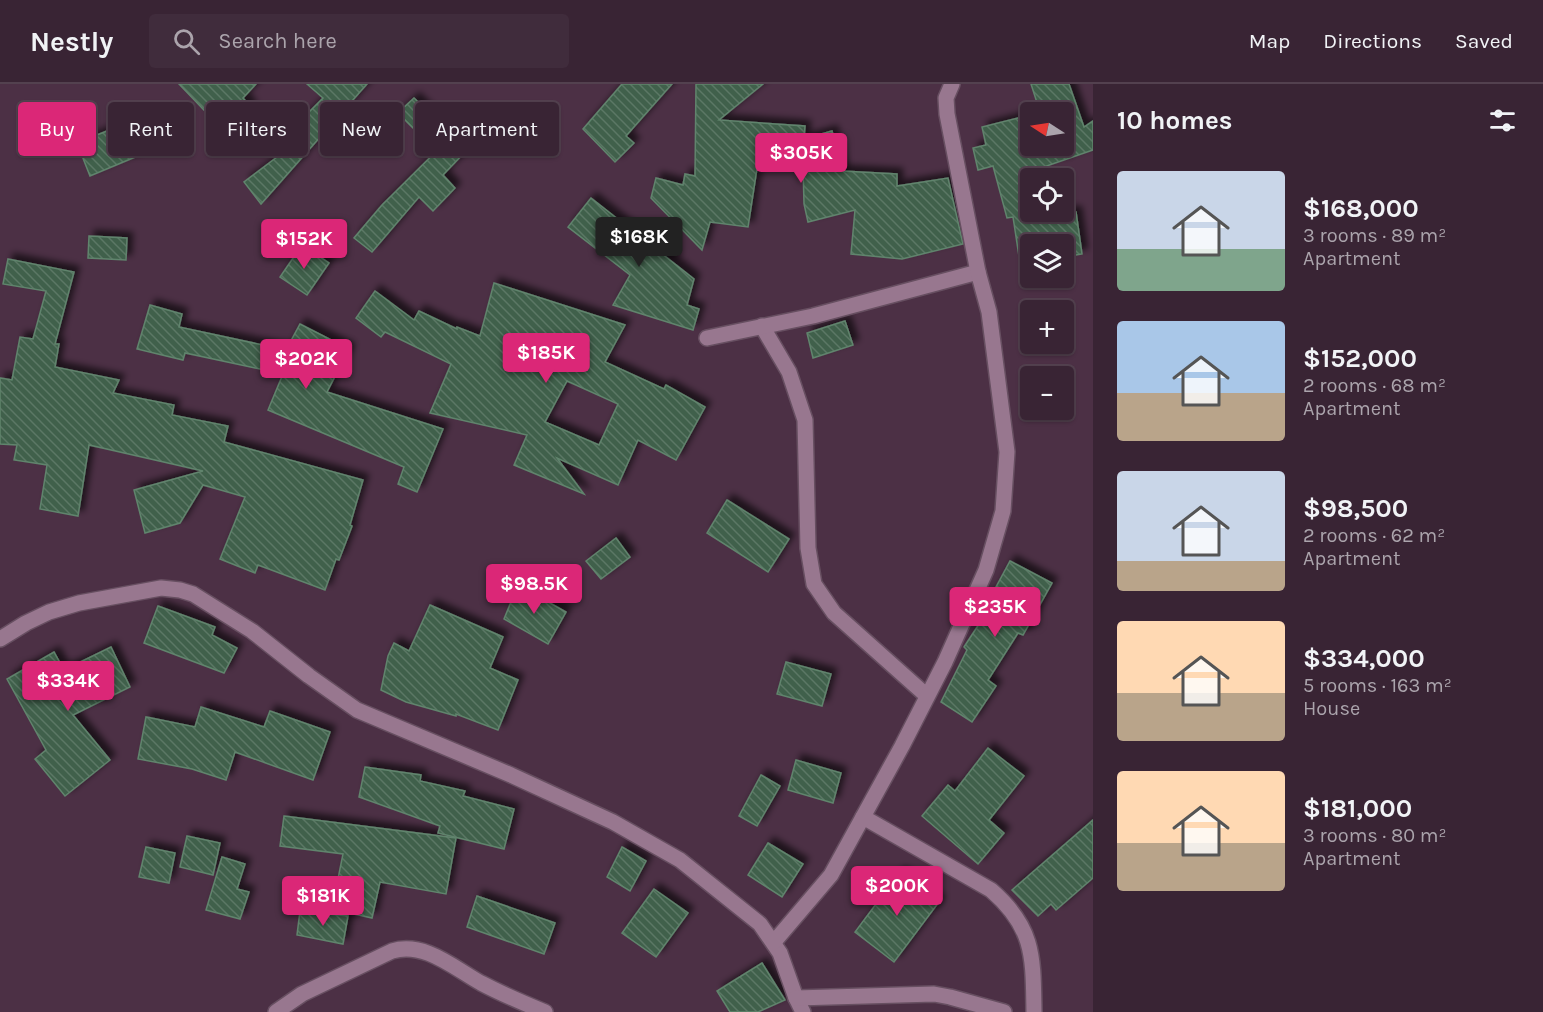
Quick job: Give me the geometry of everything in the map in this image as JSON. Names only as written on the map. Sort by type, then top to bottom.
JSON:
[{"type":"street","points":[[774,942],[831,875],[863,817],[927,696],[986,570],[1003,511],[1007,452],[988,312],[947,114],[946,98],[952,84]]},
{"type":"street","points":[[707,338],[813,316],[978,272]]},
{"type":"street","points":[[762,326],[789,372],[805,420],[808,548],[814,584],[834,613],[927,696]]},
{"type":"street","points":[[0,639],[49,612],[79,603],[161,588],[193,594],[252,631],[357,710],[542,789],[613,822],[680,860],[760,924],[774,942],[803,1012]]},
{"type":"street","points":[[863,817],[990,890],[1004,902],[1029,940],[1033,970],[1034,1012]]},
{"type":"street","points":[[276,1012],[302,994],[401,948],[430,954],[481,982],[545,1012]]},
{"type":"street","points":[[796,998],[934,994],[1004,1012]]},
{"type":"building","points":[[179,84],[256,84],[243,98],[247,102],[206,102],[206,112]]},
{"type":"building","points":[[307,84],[367,84],[351,102],[320,102],[320,137],[308,151],[308,113],[323,98]]},
{"type":"building","points":[[622,84],[672,84],[626,136],[634,143],[615,162],[583,129]]},
{"type":"building","points":[[696,84],[763,84],[719,120],[805,126],[804,139],[832,131],[842,171],[897,174],[897,186],[948,178],[963,244],[902,259],[851,254],[855,210],[808,222],[804,204],[803,165],[758,162],[748,227],[710,222],[702,250],[651,198],[656,178],[683,185],[685,174],[695,176]]},
{"type":"building","points":[[1031,84],[1069,84],[1084,127],[1093,121],[1093,150],[1041,168],[1020,168],[1020,222],[1074,222],[1074,212],[1076,212],[1082,254],[1074,255],[1074,234],[1020,234],[1020,263],[1013,217],[1007,218],[993,166],[978,170],[973,148],[986,145],[982,127],[1020,118],[1020,156],[1074,156],[1074,102],[1037,102]]},
{"type":"building","points":[[414,98],[418,102],[415,102],[415,130],[403,118],[403,108]]},
{"type":"building","points":[[108,131],[108,156],[138,156],[90,176],[82,156],[96,156],[96,135]]},
{"type":"building","points":[[278,156],[303,156],[261,204],[244,182]]},
{"type":"building","points":[[432,156],[461,156],[443,175],[455,188],[433,211],[419,197],[372,252],[354,238],[382,205]]},
{"type":"building","points":[[591,198],[694,279],[687,305],[699,309],[693,330],[613,305],[630,275],[568,227]]},
{"type":"building","points":[[89,236],[127,238],[126,260],[88,258]]},
{"type":"building","points":[[302,245],[329,263],[307,295],[280,277]]},
{"type":"building","points":[[8,259],[74,272],[55,344],[59,344],[55,367],[119,380],[113,393],[174,405],[172,415],[228,426],[224,442],[363,480],[350,525],[352,526],[339,560],[336,559],[325,590],[258,565],[255,573],[220,559],[245,497],[203,485],[180,523],[145,533],[134,490],[203,471],[89,445],[78,516],[40,509],[47,465],[14,460],[17,445],[0,444],[0,378],[12,380],[20,337],[33,339],[46,291],[3,284]]},
{"type":"building","points":[[494,283],[625,325],[605,362],[664,389],[666,385],[705,407],[676,460],[638,440],[618,485],[557,458],[584,494],[514,465],[527,435],[430,413],[451,364],[385,332],[381,337],[356,318],[375,291],[414,320],[419,311],[457,329],[457,327],[480,336]],"holes":[[[567,381],[618,404],[599,445],[545,422]]]},
{"type":"building","points":[[150,305],[182,314],[179,327],[286,350],[300,324],[349,349],[327,392],[443,429],[417,492],[398,484],[404,467],[268,410],[283,374],[185,353],[183,360],[137,349]]},
{"type":"building","points":[[845,321],[853,345],[813,358],[807,333]]},
{"type":"building","points":[[727,500],[789,539],[768,572],[707,533]]},
{"type":"building","points":[[616,538],[630,557],[601,579],[586,561]]},
{"type":"building","points":[[1010,561],[1052,583],[1023,635],[1018,633],[988,680],[996,686],[972,722],[941,702],[967,650],[964,647],[985,615],[982,613]]},
{"type":"building","points":[[518,585],[566,612],[548,644],[504,619]]},
{"type":"building","points":[[430,605],[503,637],[490,668],[518,680],[498,730],[456,714],[456,716],[406,702],[381,690],[388,656],[394,643],[409,651]]},
{"type":"building","points":[[158,606],[215,627],[212,635],[237,648],[224,673],[144,643]]},
{"type":"building","points":[[111,647],[130,687],[73,715],[110,760],[65,796],[35,759],[46,750],[7,679],[54,652],[64,670]]},
{"type":"building","points":[[786,662],[831,674],[822,706],[777,694]]},
{"type":"building","points":[[201,707],[264,727],[270,711],[330,732],[313,780],[235,752],[226,780],[192,769],[138,759],[146,717],[195,727]]},
{"type":"building","points":[[988,748],[1024,776],[989,820],[1004,833],[978,864],[922,816],[948,785],[955,791]]},
{"type":"building","points":[[796,760],[841,773],[833,803],[788,790]]},
{"type":"building","points":[[365,767],[421,775],[420,781],[465,791],[463,796],[514,809],[504,849],[438,833],[440,826],[359,797]]},
{"type":"building","points":[[761,775],[780,786],[757,826],[739,816]]},
{"type":"building","points":[[284,816],[456,838],[446,894],[380,882],[372,918],[332,909],[343,854],[280,846]]},
{"type":"building","points":[[1093,820],[1093,878],[1056,910],[1051,904],[1038,916],[1012,890]]},
{"type":"building","points":[[187,836],[220,843],[213,875],[180,867]]},
{"type":"building","points":[[768,843],[803,864],[782,897],[748,875]]},
{"type":"building","points":[[146,847],[175,853],[169,883],[139,877]]},
{"type":"building","points":[[622,847],[646,861],[630,891],[607,877]]},
{"type":"building","points":[[222,857],[245,864],[237,889],[249,892],[240,919],[206,910]]},
{"type":"building","points":[[900,872],[939,902],[894,962],[855,932]]},
{"type":"building","points":[[654,889],[688,913],[656,957],[622,933]]},
{"type":"building","points":[[477,896],[555,923],[544,954],[467,927]]},
{"type":"building","points":[[300,911],[348,916],[343,944],[297,935]]},
{"type":"building","points":[[762,963],[785,1000],[758,1012],[730,1012],[717,991]]}]
